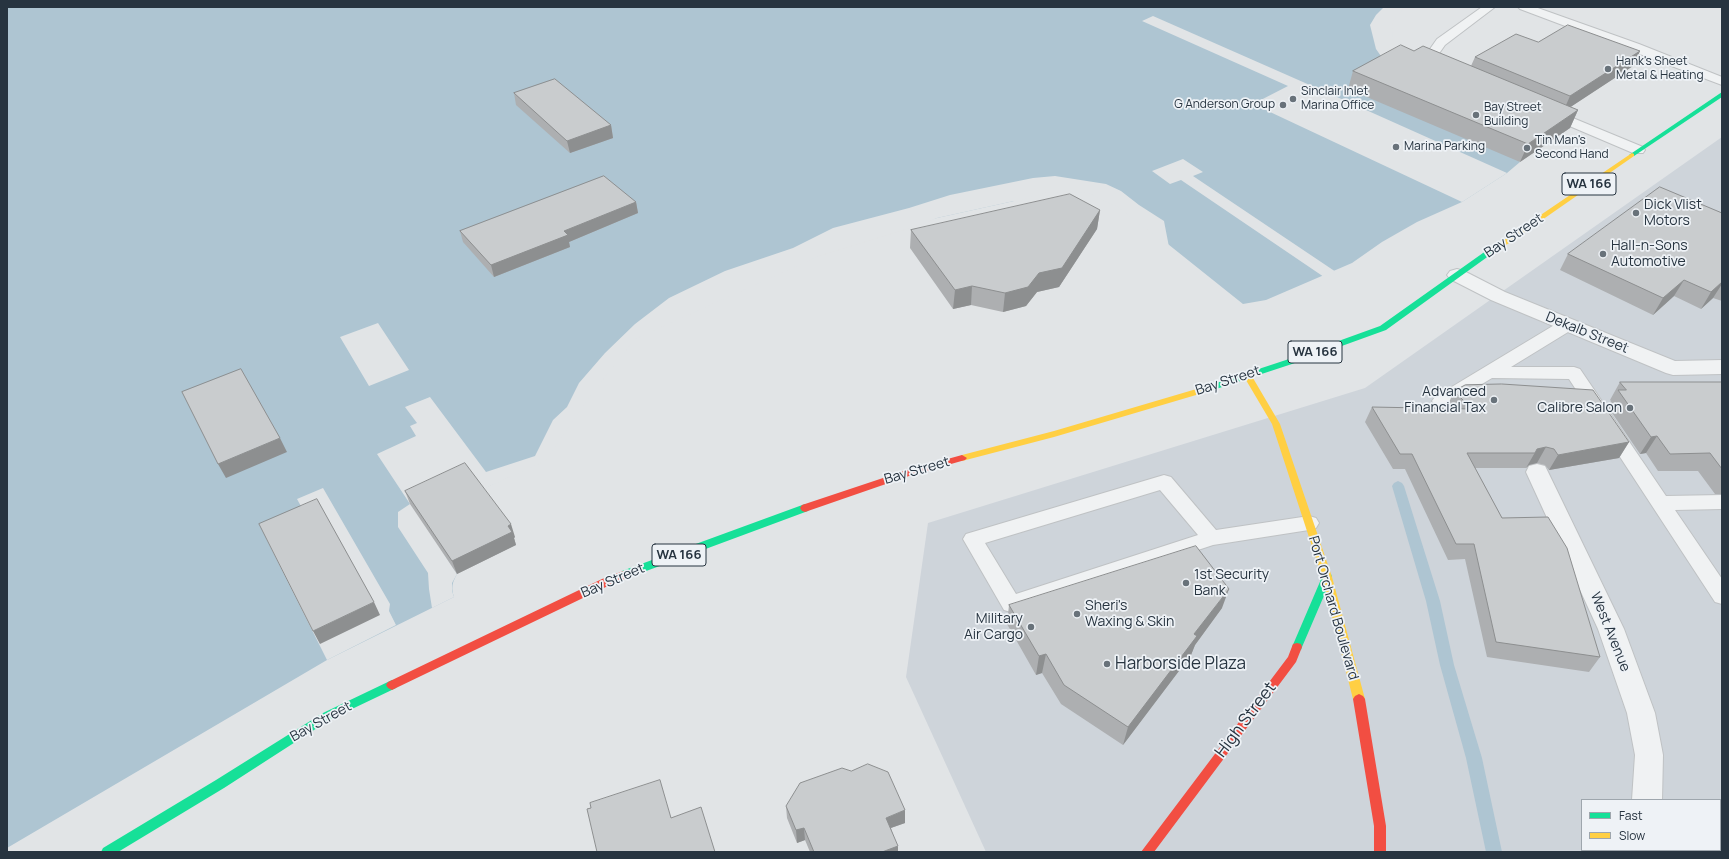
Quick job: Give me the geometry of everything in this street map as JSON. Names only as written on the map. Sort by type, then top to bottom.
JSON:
[{"type":"main road","name":"Bay Street","points":[[107,852],[220,784],[327,716],[606,582],[778,517],[907,473],[1069,430],[1177,398],[1247,374],[1289,362],[1383,328],[1638,150],[1722,94]]},
{"type":"main road","name":"Port Orchard Boulevard","points":[[1247,374],[1276,424],[1327,577],[1351,664],[1362,712],[1380,826],[1380,852]]},
{"type":"main road","name":"High Street","points":[[1147,852],[1292,659],[1327,577]]},
{"type":"street","name":"Dekalb Street","points":[[1457,275],[1498,296],[1673,368],[1722,367]]},
{"type":"street","name":"West Avenue","points":[[1537,472],[1611,628],[1641,713],[1649,755],[1647,799]]},
{"type":"lane","points":[[1456,73],[1449,70],[1431,56],[1441,42],[1489,7]]},
{"type":"lane","points":[[1524,7],[1635,47],[1722,81]]},
{"type":"lane","points":[[1536,107],[1638,150]]},
{"type":"lane","points":[[1441,401],[1567,325]]},
{"type":"lane","points":[[1488,372],[1574,373],[1722,596]]},
{"type":"lane","points":[[1212,538],[1164,482],[973,539],[1011,604],[1212,538],[1309,523]]},
{"type":"lane","points":[[1660,503],[1722,502]]},
{"type":"shaded area","points":[[1722,137],[1722,852],[986,852],[906,677],[928,523],[1365,388]]},
{"type":"water","points":[[7,7],[1403,7],[1391,20],[1390,53],[1520,162],[1507,173],[1462,202],[1417,222],[1382,242],[1352,263],[1266,300],[1243,304],[1119,205],[1086,190],[1044,191],[1014,201],[937,218],[818,254],[634,337],[587,396],[544,460],[419,519],[457,574],[452,586],[454,597],[327,660],[7,848]]},
{"type":"pier","points":[[1384,7],[1405,7],[1393,21],[1392,53],[1383,59],[1376,49],[1370,25],[1376,15]]},
{"type":"pier","name":"Marina Parking","points":[[1153,16],[1507,173],[1462,202],[1253,104],[1288,86],[1142,21]]},
{"type":"pier","points":[[1183,159],[1203,172],[1193,176],[1336,272],[1324,277],[1181,180],[1170,184],[1152,171]]},
{"type":"pier","points":[[1055,176],[1106,184],[1121,191],[1164,221],[1169,247],[1118,207],[1086,192],[1044,193],[1016,202],[1014,201],[937,218],[923,224],[819,256],[635,339],[589,397],[545,461],[420,518],[457,574],[452,583],[454,597],[432,608],[428,573],[398,527],[398,512],[410,504],[377,454],[416,436],[410,426],[417,423],[405,407],[430,397],[486,472],[535,456],[553,420],[567,407],[579,383],[605,353],[635,324],[669,298],[725,271],[793,248],[833,228],[909,208],[950,195],[1033,178]]},
{"type":"pier","points":[[378,323],[409,370],[369,386],[340,337]]},
{"type":"pier","points":[[323,488],[390,604],[389,611],[396,625],[327,660],[266,538],[308,519],[297,499]]},
{"type":"building","points":[[1568,25],[1640,51],[1570,96],[1475,57],[1516,34],[1538,42]]},
{"type":"building","points":[[1401,45],[1414,51],[1423,46],[1578,110],[1528,144],[1353,71]]},
{"type":"building","points":[[555,79],[611,125],[567,141],[514,93]]},
{"type":"building","points":[[604,176],[636,202],[564,231],[568,235],[491,265],[460,231]]},
{"type":"building","points":[[1660,187],[1722,213],[1722,282],[1711,292],[1684,280],[1663,298],[1568,254]]},
{"type":"building","points":[[1070,194],[1100,210],[1062,268],[1039,273],[1028,287],[1005,293],[972,286],[955,290],[911,230]]},
{"type":"building","points":[[241,369],[280,438],[218,464],[182,392]]},
{"type":"building","points":[[1620,382],[1722,382],[1722,469],[1710,453],[1670,454],[1657,436],[1651,437],[1618,390],[1626,390]]},
{"type":"building","points":[[1502,384],[1593,390],[1629,442],[1558,455],[1554,449],[1546,447],[1537,449],[1535,453],[1467,453],[1502,518],[1548,517],[1567,548],[1600,657],[1496,642],[1474,544],[1456,544],[1412,454],[1400,454],[1372,407],[1472,409],[1454,391],[1465,385]]},
{"type":"building","points":[[465,463],[511,524],[508,526],[512,532],[452,561],[405,491]]},
{"type":"building","points":[[317,499],[374,602],[313,631],[259,524]]},
{"type":"building","name":"Harborside Plaza","points":[[1196,546],[1229,589],[1194,634],[1197,636],[1128,727],[1064,685],[1046,654],[1039,656],[1009,605]]},
{"type":"building","points":[[868,764],[888,772],[905,810],[886,818],[898,846],[882,852],[814,852],[804,828],[796,830],[786,806],[800,783],[842,768],[851,771]]},
{"type":"building","points":[[660,780],[671,818],[701,807],[715,852],[597,852],[587,809],[591,808],[590,803]]},
{"type":"waterway","points":[[1398,486],[1433,601],[1447,665],[1474,758],[1494,852]]},
{"type":"traffic: fast","points":[[1632,155],[1722,94]]},
{"type":"traffic: fast","points":[[1210,388],[1289,362],[1383,328],[1493,250]]},
{"type":"traffic: fast","points":[[626,574],[805,508]]},
{"type":"traffic: fast","points":[[1297,647],[1327,577]]},
{"type":"traffic: fast","points":[[107,852],[220,784],[327,716],[392,685]]},
{"type":"traffic: slow","points":[[1493,250],[1632,155]]},
{"type":"traffic: slow","points":[[1247,375],[1276,424],[1327,577],[1359,699]]},
{"type":"traffic: slow","points":[[962,458],[1054,434],[1210,388]]},
{"type":"traffic: jam","points":[[805,508],[907,473],[962,458]]},
{"type":"traffic: jam","points":[[392,685],[606,582],[626,574]]},
{"type":"traffic: jam","points":[[1147,852],[1292,659],[1297,647]]},
{"type":"traffic: jam","points":[[1359,699],[1380,826],[1380,852]]},
{"type":"place","name":"Hank's Sheet Metal & Heating","points":[[1608,69]]},
{"type":"place","name":"Sinclair Inlet Marina Office","points":[[1293,99]]},
{"type":"place","name":"G Anderson Group","points":[[1283,105]]},
{"type":"place","name":"Bay Street Building","points":[[1476,115]]},
{"type":"place","name":"Marina Parking","points":[[1396,147]]},
{"type":"place","name":"Tin Man's Second Hand","points":[[1527,148]]},
{"type":"place","name":"Dick Vlist Motors","points":[[1636,213]]},
{"type":"place","name":"Hall-n-Sons Automotive","points":[[1603,254]]},
{"type":"place","name":"Advanced Financial Tax","points":[[1494,400]]},
{"type":"place","name":"Calibre Salon","points":[[1630,408]]},
{"type":"place","name":"1st Security Bank","points":[[1186,583]]},
{"type":"place","name":"Sheri's Waxing & Skin","points":[[1077,614]]},
{"type":"place","name":"Military Air Cargo","points":[[1031,627]]},
{"type":"place","name":"Harborside Plaza","points":[[1107,664]]}]
